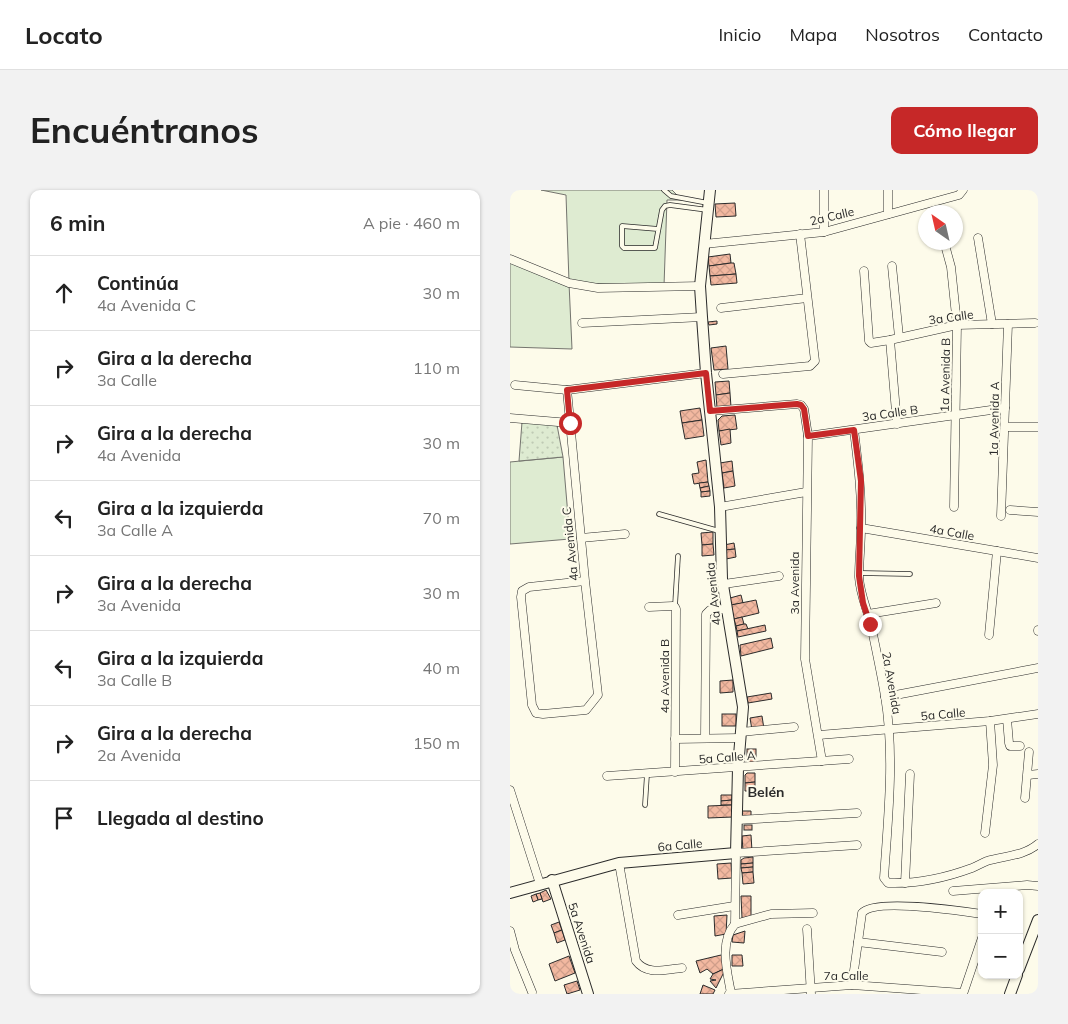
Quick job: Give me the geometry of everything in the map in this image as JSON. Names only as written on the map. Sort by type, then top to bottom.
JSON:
[{"type":"street","name":"4a Avenida","points":[[710,190],[700,286],[706,373],[720,507],[722,579],[742,707],[738,768],[735,924],[729,930],[726,940],[730,993]]},
{"type":"street","points":[[824,190],[824,232]]},
{"type":"street","points":[[888,190],[888,214]]},
{"type":"street","name":"2a Calle","points":[[704,244],[824,232],[962,192]]},
{"type":"street","points":[[723,374],[813,364],[815,362],[800,234]]},
{"type":"street","points":[[978,238],[992,324]]},
{"type":"street","name":"1a Avenida B","points":[[947,250],[951,267],[957,325],[954,508]]},
{"type":"street","points":[[510,259],[569,283],[598,288],[700,286]]},
{"type":"street","points":[[892,266],[899,337]]},
{"type":"street","name":"3a Calle","points":[[864,272],[869,341],[871,343],[957,325],[1036,323]]},
{"type":"street","points":[[721,308],[807,298]]},
{"type":"street","points":[[582,323],[702,317]]},
{"type":"street","name":"1a Avenida A","points":[[1001,516],[1008,324]]},
{"type":"street","points":[[890,340],[897,424]]},
{"type":"street","points":[[515,385],[567,390],[706,373]]},
{"type":"street","name":"4a Avenida C","points":[[567,390],[598,695],[586,710],[536,713],[532,705],[521,597],[522,591],[529,588],[585,581]]},
{"type":"street","name":"3a Avenida","points":[[710,411],[797,404],[801,405],[804,409],[808,436],[805,659],[822,761]]},
{"type":"street","name":"3a Calle B","points":[[808,436],[1005,408]]},
{"type":"street","points":[[510,418],[570,423]]},
{"type":"street","points":[[1005,427],[1038,427]]},
{"type":"street","name":"2a Avenida","points":[[854,430],[861,481],[860,573],[863,603],[868,614],[885,697],[889,730],[891,765],[884,878],[886,881],[905,884]]},
{"type":"street","points":[[720,507],[806,492]]},
{"type":"street","points":[[1010,510],[1038,512]]},
{"type":"street","name":"4a Calle","points":[[861,528],[1038,558]]},
{"type":"street","points":[[581,538],[625,534]]},
{"type":"street","points":[[989,635],[997,551]]},
{"type":"street","points":[[724,584],[779,576]]},
{"type":"street","points":[[868,614],[936,603]]},
{"type":"street","points":[[649,607],[675,607]]},
{"type":"street","name":"4a Avenida B","points":[[675,607],[675,772]]},
{"type":"street","points":[[705,738],[707,612],[726,609]]},
{"type":"street","points":[[885,697],[1038,668]]},
{"type":"street","name":"5a Calle","points":[[819,735],[990,721],[1038,714]]},
{"type":"street","points":[[1007,719],[1009,744],[1010,746],[1020,746]]},
{"type":"street","points":[[985,833],[993,765],[990,721]]},
{"type":"street","points":[[675,739],[741,735],[794,727]]},
{"type":"street","points":[[1025,798],[1029,752]]},
{"type":"street","name":"5a Calle A","points":[[607,776],[849,759]]},
{"type":"street","points":[[910,774],[905,884],[921,882],[973,868],[984,862],[1022,853],[1038,844]]},
{"type":"street","points":[[1028,775],[1038,774]]},
{"type":"street","points":[[510,790],[540,884]]},
{"type":"street","points":[[737,820],[857,813]]},
{"type":"street","name":"6a Calle","points":[[510,893],[619,863],[857,845]]},
{"type":"street","points":[[619,863],[636,961],[640,967],[650,971],[682,968]]},
{"type":"street","name":"5a Avenida","points":[[552,880],[588,994]]},
{"type":"street","points":[[1012,889],[1038,886]]},
{"type":"street","points":[[953,890],[978,890]]},
{"type":"street","points":[[678,915],[734,906]]},
{"type":"street","points":[[852,985],[862,913],[867,908],[877,906],[932,907],[978,913]]},
{"type":"street","points":[[735,924],[771,914],[814,913]]},
{"type":"street","points":[[1023,959],[1038,920]]},
{"type":"street","points":[[807,929],[810,990]]},
{"type":"street","points":[[510,931],[513,950],[532,992]]},
{"type":"street","points":[[858,942],[942,952]]},
{"type":"street","points":[[963,994],[978,950]]},
{"type":"street","points":[[1010,994],[1016,979]]},
{"type":"street","name":"7a Calle","points":[[730,993],[810,990],[852,985],[963,994]]},
{"type":"lane","points":[[664,190],[670,196],[708,206]]},
{"type":"lane","points":[[658,229],[622,226],[622,246],[624,248],[655,248],[662,210],[665,206],[708,206]]},
{"type":"lane","points":[[659,514],[721,531]]},
{"type":"lane","points":[[675,607],[678,556]]},
{"type":"lane","points":[[860,573],[910,574]]},
{"type":"lane","points":[[645,805],[647,774]]},
{"type":"green space","points":[[541,190],[672,190],[682,200],[667,200],[664,286],[569,283],[572,349],[510,347],[510,259],[569,282],[566,195]]},
{"type":"green space","points":[[522,422],[557,425],[563,457],[519,461]]},
{"type":"green space","points":[[563,457],[570,539],[510,544],[510,462]]},
{"type":"building","points":[[735,203],[736,216],[716,217],[715,204]]},
{"type":"building","points":[[730,254],[731,263],[709,266],[708,257]]},
{"type":"building","points":[[734,263],[736,274],[710,276],[709,266]]},
{"type":"building","points":[[736,274],[737,283],[711,285],[710,276]]},
{"type":"building","points":[[717,321],[717,324],[709,325],[708,322]]},
{"type":"building","points":[[726,346],[728,369],[714,370],[711,348]]},
{"type":"building","points":[[729,381],[730,393],[716,395],[715,382]]},
{"type":"building","points":[[730,393],[731,407],[717,408],[716,395]]},
{"type":"building","points":[[700,408],[702,420],[682,423],[680,411]]},
{"type":"building","points":[[735,415],[737,429],[719,431],[718,420],[722,416]]},
{"type":"building","points":[[702,420],[704,436],[685,439],[682,423]]},
{"type":"building","points":[[730,429],[731,443],[721,445],[719,431]]},
{"type":"building","points":[[706,460],[708,482],[694,484],[692,474],[699,473],[697,462]]},
{"type":"building","points":[[732,461],[733,471],[722,473],[720,463]]},
{"type":"building","points":[[733,471],[735,486],[724,488],[722,473]]},
{"type":"building","points":[[708,482],[709,486],[700,488],[699,483]]},
{"type":"building","points":[[709,486],[710,491],[701,492],[700,488]]},
{"type":"building","points":[[710,491],[710,496],[701,497],[701,492]]},
{"type":"building","points":[[713,532],[713,544],[702,545],[701,533]]},
{"type":"building","points":[[734,543],[735,549],[725,550],[724,545]]},
{"type":"building","points":[[713,544],[714,555],[702,556],[702,545]]},
{"type":"building","points":[[735,549],[736,557],[726,559],[725,550]]},
{"type":"building","points":[[741,595],[743,603],[731,605],[730,598]]},
{"type":"building","points":[[756,600],[759,613],[734,619],[731,605]]},
{"type":"building","points":[[742,617],[744,624],[736,626],[734,619]]},
{"type":"building","points":[[746,624],[748,629],[737,631],[736,626]]},
{"type":"building","points":[[765,625],[766,631],[738,637],[737,631]]},
{"type":"building","points":[[771,638],[773,648],[741,656],[740,645]]},
{"type":"building","points":[[733,680],[733,692],[720,693],[720,681]]},
{"type":"building","points":[[771,693],[772,699],[748,703],[747,697]]},
{"type":"building","points":[[722,714],[736,714],[736,726],[722,726]]},
{"type":"building","points":[[762,716],[764,729],[752,730],[750,718]]},
{"type":"building","points":[[747,749],[756,749],[756,763],[747,763]]},
{"type":"building","points":[[747,773],[755,773],[755,782],[745,783],[745,775]]},
{"type":"building","points":[[755,782],[755,791],[745,791],[745,783]]},
{"type":"building","points":[[721,795],[732,795],[732,800],[721,801]]},
{"type":"building","points":[[732,800],[732,805],[721,805],[721,801]]},
{"type":"building","points":[[732,805],[733,817],[708,818],[708,806]]},
{"type":"building","points":[[742,811],[751,811],[751,817],[742,818]]},
{"type":"building","points":[[744,825],[752,825],[752,830],[744,830]]},
{"type":"building","points":[[751,835],[752,851],[743,851],[742,836]]},
{"type":"building","points":[[753,857],[753,863],[741,864],[741,860],[744,858]]},
{"type":"building","points":[[731,863],[732,878],[718,879],[717,864]]},
{"type":"building","points":[[753,863],[753,867],[741,868],[741,864]]},
{"type":"building","points":[[753,867],[753,872],[742,873],[741,868]]},
{"type":"building","points":[[753,872],[754,883],[743,884],[742,873]]},
{"type":"building","points":[[546,890],[551,899],[543,902],[540,893]]},
{"type":"building","points":[[540,893],[542,899],[538,900],[536,894]]},
{"type":"building","points":[[536,894],[538,900],[533,902],[531,896]]},
{"type":"building","points":[[741,896],[751,896],[751,916],[742,918]]},
{"type":"building","points":[[727,915],[726,934],[715,936],[714,916]]},
{"type":"building","points":[[559,922],[562,930],[554,933],[551,925]]},
{"type":"building","points":[[562,930],[565,940],[557,943],[554,933]]},
{"type":"building","points":[[745,931],[744,943],[732,942],[733,935]]},
{"type":"building","points":[[721,955],[726,968],[713,974],[707,969],[700,973],[696,961]]},
{"type":"building","points":[[732,955],[742,955],[743,966],[732,966]]},
{"type":"building","points":[[569,956],[575,973],[555,981],[549,964]]},
{"type":"building","points":[[726,968],[716,988],[710,981],[716,980],[710,979],[713,974]]},
{"type":"building","points":[[577,981],[580,990],[567,994],[564,985]]},
{"type":"building","points":[[703,985],[715,990],[713,994],[700,994]]},
{"type":"district","name":"Belén","points":[[766,792]]},
{"type":"route","points":[[570,423],[567,390],[706,373],[710,411],[797,404],[801,405],[804,409],[808,436],[854,430],[861,481],[859,576],[863,603],[870,624]]}]
